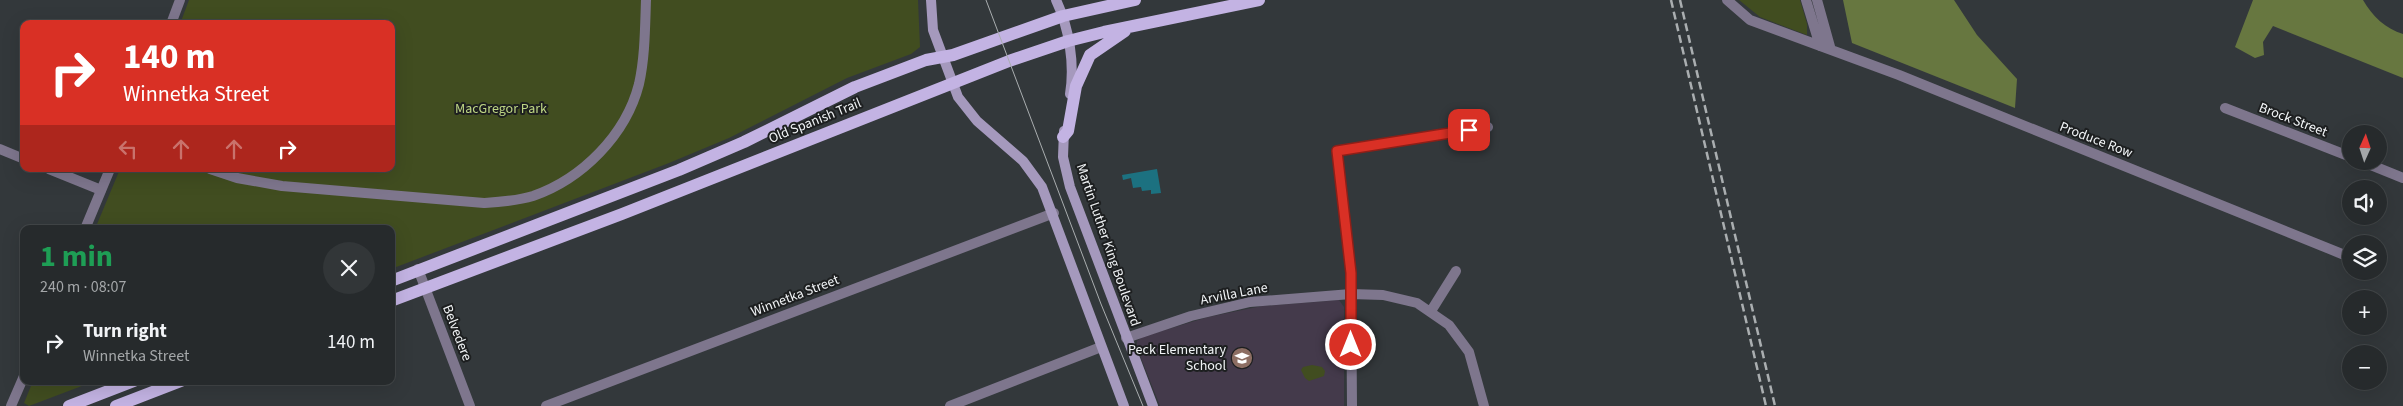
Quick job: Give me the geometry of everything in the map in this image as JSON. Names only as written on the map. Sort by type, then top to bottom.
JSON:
[{"type":"main road","points":[[931,0],[933,30],[958,97],[976,121],[1023,161],[1042,187],[1054,213],[1101,347],[1124,406]]},
{"type":"main road","name":"Martin Luther King Boulevard","points":[[1056,0],[1063,16],[1068,41],[1070,88],[1064,137],[1065,169],[1126,338],[1153,406]]},
{"type":"main road","name":"Old Spanish Trail","points":[[395,279],[679,170],[744,142],[855,87],[926,60],[942,58],[1063,16],[1135,0]]},
{"type":"main road","name":"Old Spanish Trail","points":[[395,299],[622,214],[952,83],[1068,41],[1259,0]]},
{"type":"main road","points":[[1064,137],[1068,131],[1076,86],[1090,55],[1132,26]]},
{"type":"main road","points":[[69,406],[124,385]]},
{"type":"main road","points":[[116,406],[171,385]]},
{"type":"street","points":[[172,20],[180,0]]},
{"type":"street","points":[[219,172],[237,178],[282,186],[484,203],[512,201],[549,190],[566,181],[595,156],[612,139],[627,116],[642,68],[646,0]]},
{"type":"street","name":"Produce Row","points":[[1727,0],[1750,20],[1832,50],[2134,169],[2342,254]]},
{"type":"street","points":[[1806,0],[1820,46]]},
{"type":"street","points":[[1817,0],[1832,50]]},
{"type":"street","name":"Brock Street","points":[[2225,108],[2342,154]]},
{"type":"street","points":[[1352,406],[1351,273],[1337,151],[1488,127]]},
{"type":"street","points":[[0,149],[20,157]]},
{"type":"street","points":[[2383,170],[2403,178]]},
{"type":"street","points":[[56,172],[101,190]]},
{"type":"street","points":[[87,225],[109,172]]},
{"type":"street","name":"Winnetka Street","points":[[546,406],[1054,213]]},
{"type":"street","name":"Belvedere","points":[[418,269],[470,406]]},
{"type":"street","points":[[1430,311],[1456,271]]},
{"type":"street","name":"Arvilla Lane","points":[[1126,338],[1192,316],[1250,302],[1351,294],[1383,295],[1405,299],[1430,311],[1449,325],[1469,352],[1484,406]]},
{"type":"street","points":[[950,406],[1101,347]]},
{"type":"street","points":[[11,406],[20,385]]},
{"type":"shaded area","name":"Peck Elementary School","points":[[1339,300],[1344,307],[1344,406],[1160,406],[1137,348],[1137,341],[1142,337],[1208,317],[1262,306]]},
{"type":"green space","name":"MacGregor Park","points":[[189,0],[918,0],[920,47],[911,54],[847,78],[729,138],[669,163],[395,267],[395,225],[97,225],[119,172],[395,172],[395,20],[182,20]]},
{"type":"green space","points":[[1739,0],[1800,0],[1807,24],[1807,35],[1760,17]]},
{"type":"green space","points":[[1843,0],[1954,0],[1977,35],[2017,79],[2015,108],[1852,43]]},
{"type":"green space","points":[[2253,0],[2363,0],[2380,21],[2391,29],[2403,34],[2403,78],[2273,26],[2263,42],[2264,55],[2255,58],[2235,47]]},
{"type":"green space","points":[[1312,365],[1322,367],[1325,371],[1324,376],[1309,381],[1301,370],[1303,367]]},
{"type":"green space","points":[[31,385],[84,385],[29,406],[24,403]]},
{"type":"water","points":[[1157,169],[1161,193],[1151,194],[1151,190],[1142,191],[1141,187],[1133,188],[1131,178],[1123,180],[1122,175]]},
{"type":"tram line","points":[[986,0],[1101,304],[1143,406]]},
{"type":"railway","points":[[1671,0],[1766,406]]},
{"type":"railway","points":[[1680,0],[1775,406]]},
{"type":"place","name":"Peck Elementary School","points":[[1242,358]]},
{"type":"route","points":[[1351,345],[1351,273],[1337,151],[1469,130]]}]
